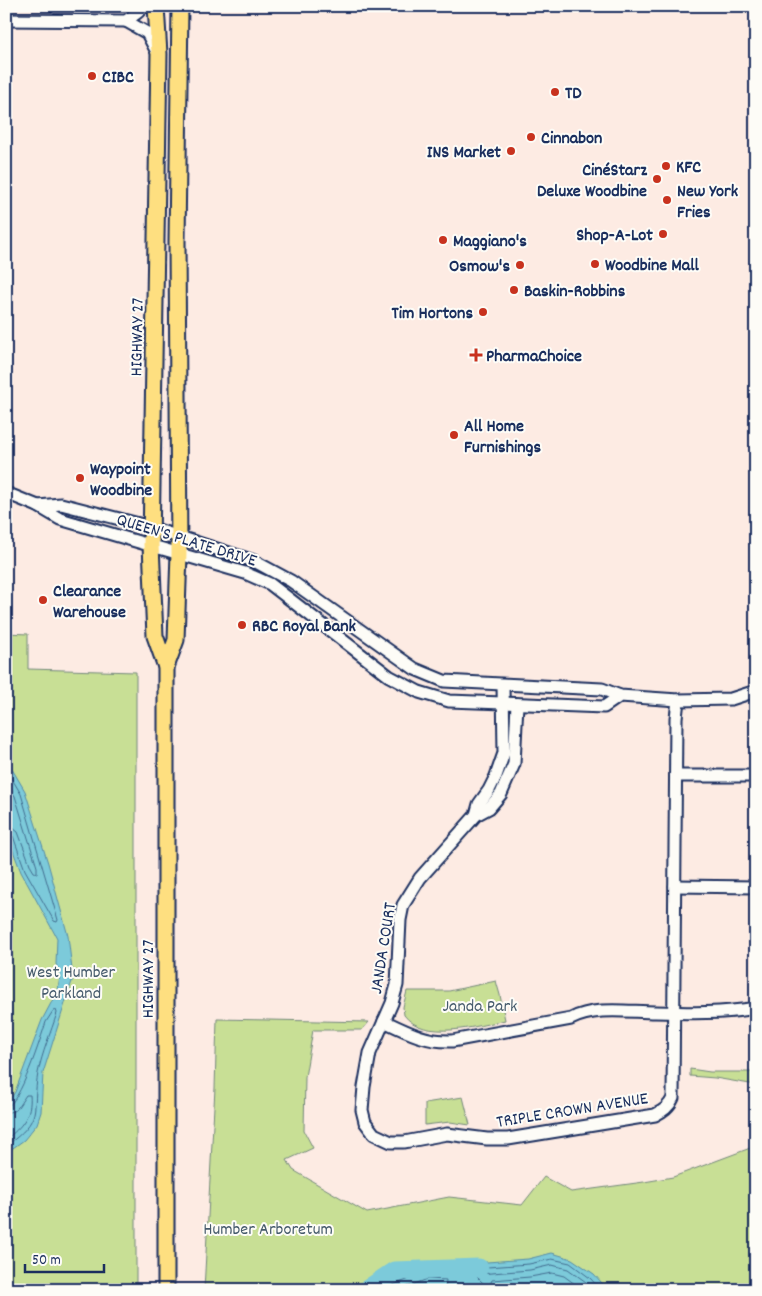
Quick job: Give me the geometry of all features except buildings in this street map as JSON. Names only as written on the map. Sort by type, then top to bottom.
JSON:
[{"type":"main road","name":"HIGHWAY 27","points":[[156,6],[159,54],[151,545],[155,636],[166,668],[166,1290]]},
{"type":"main road","name":"HIGHWAY 27","points":[[166,668],[176,640],[179,553],[177,240],[180,6]]},
{"type":"street","points":[[126,21],[144,6]]},
{"type":"street","points":[[6,20],[126,21],[147,33],[159,54]]},
{"type":"street","name":"QUEEN'S PLATE DRIVE","points":[[6,493],[38,506],[60,519],[245,573],[270,584],[389,676],[419,692],[449,701],[604,708],[620,696]]},
{"type":"street","name":"QUEEN'S PLATE DRIVE","points":[[38,506],[61,504],[152,529],[254,561],[291,582],[415,669],[444,681],[602,688],[620,696],[678,700],[731,699],[756,691]]},
{"type":"street","points":[[339,636],[349,623]]},
{"type":"street","name":"JANDA COURT","points":[[476,815],[479,804],[496,776],[504,753],[503,685]]},
{"type":"street","name":"TRIPLE CROWN AVENUE","points":[[384,1021],[370,1053],[362,1110],[365,1122],[374,1134],[387,1141],[396,1143],[447,1134],[488,1139],[508,1139],[655,1115],[666,1110],[673,1098],[676,718],[678,700]]},
{"type":"street","name":"JANDA COURT","points":[[384,1021],[392,1003],[397,984],[400,920],[403,905],[420,878],[476,815],[489,808],[501,794],[514,764],[517,704]]},
{"type":"street","points":[[676,776],[756,776]]},
{"type":"street","points":[[675,886],[756,887]]},
{"type":"street","points":[[384,1021],[410,1034],[426,1039],[452,1041],[598,1012],[726,1012],[756,1008]]},
{"type":"green space","name":"West Humber Parkland","points":[[6,633],[28,634],[28,669],[136,672],[136,1290],[6,1290]]},
{"type":"green space","name":"Janda Park","points":[[496,981],[505,1020],[466,1028],[438,1030],[424,1028],[413,1023],[404,1015],[403,1007],[407,991],[449,991]]},
{"type":"green space","name":"Humber Arboretum","points":[[217,1019],[369,1022],[362,1030],[313,1030],[305,1077],[304,1131],[313,1148],[287,1160],[293,1170],[367,1213],[449,1197],[522,1205],[544,1177],[571,1192],[673,1177],[753,1147],[756,1131],[756,1290],[204,1290]]},
{"type":"green space","points":[[690,1069],[710,1072],[756,1072],[756,1085],[690,1076]]},
{"type":"green space","points":[[463,1097],[470,1125],[450,1122],[425,1125],[425,1103]]},
{"type":"water","points":[[6,759],[25,791],[48,863],[68,936],[73,978],[43,1073],[41,1112],[37,1124],[24,1140],[6,1153],[6,1105],[15,1092],[42,1020],[58,990],[60,976],[56,964],[57,938],[21,872],[6,832]]},
{"type":"water","points":[[552,1253],[572,1259],[594,1274],[608,1290],[479,1290],[466,1286],[445,1290],[363,1290],[426,1268],[453,1268],[473,1263],[528,1259]]},
{"type":"waterway","points":[[366,1290],[394,1271],[479,1268]]},
{"type":"place","name":"CIBC","points":[[92,76]]},
{"type":"place","name":"TD","points":[[555,92]]},
{"type":"place","name":"Cinnabon","points":[[531,137]]},
{"type":"place","name":"INS Market","points":[[511,151]]},
{"type":"place","name":"KFC","points":[[666,166]]},
{"type":"place","name":"CinéStarz Deluxe Woodbine","points":[[657,179]]},
{"type":"place","name":"New York Fries","points":[[667,200]]},
{"type":"place","name":"Shop-A-Lot","points":[[663,234]]},
{"type":"place","name":"Maggiano's","points":[[443,240]]},
{"type":"place","name":"Woodbine Mall","points":[[595,264]]},
{"type":"place","name":"Osmow's","points":[[520,265]]},
{"type":"place","name":"Baskin-Robbins","points":[[514,290]]},
{"type":"place","name":"Tim Hortons","points":[[483,312]]},
{"type":"place","name":"PharmaChoice","points":[[476,355]]},
{"type":"place","name":"All Home Furnishings","points":[[454,435]]},
{"type":"place","name":"Waypoint Woodbine","points":[[80,478]]},
{"type":"place","name":"Clearance Warehouse","points":[[43,600]]},
{"type":"place","name":"RBC Royal Bank","points":[[242,625]]}]
